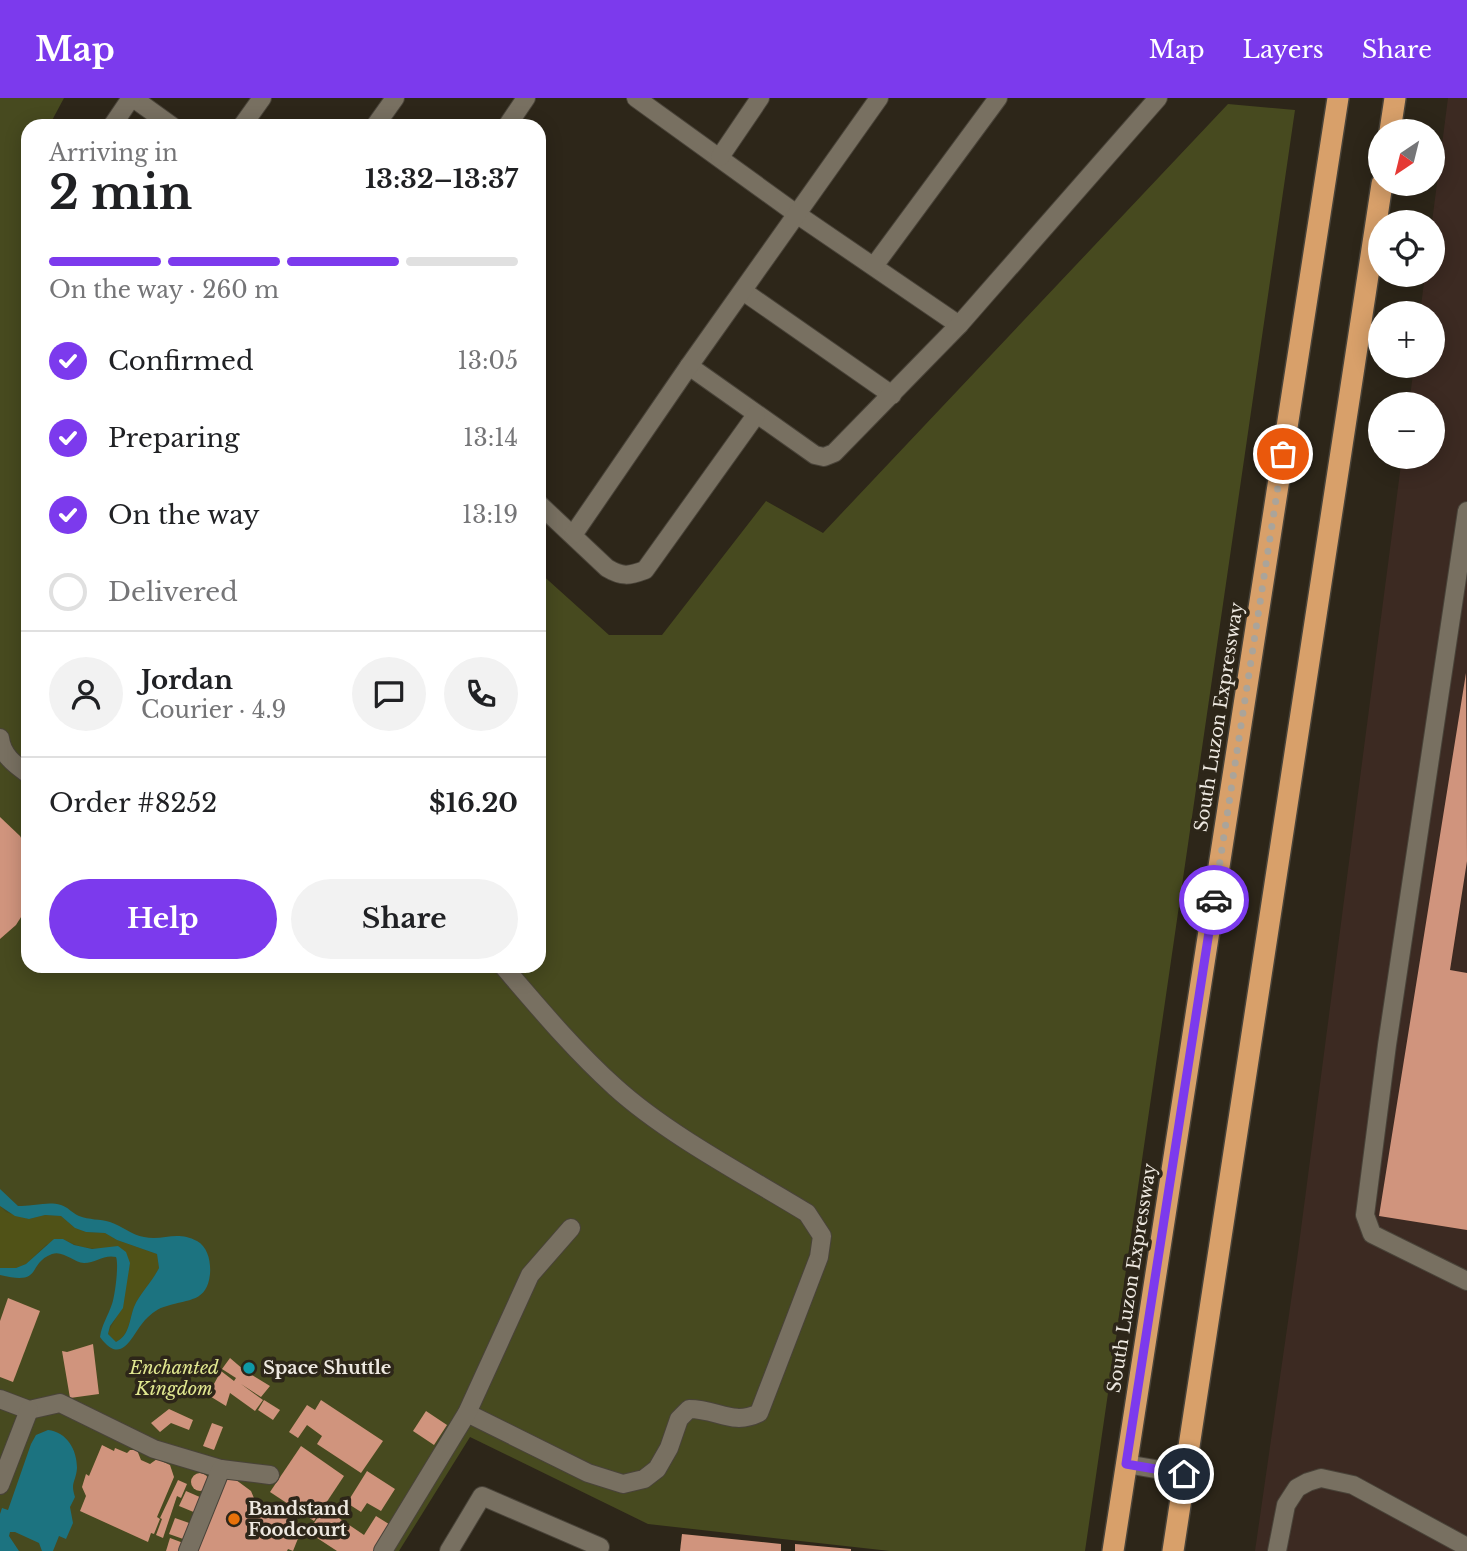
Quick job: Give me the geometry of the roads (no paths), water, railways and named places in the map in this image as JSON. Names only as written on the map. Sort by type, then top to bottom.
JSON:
[{"type":"highway","name":"South Luzon Expressway","points":[[1113,1551],[1338,98]]},
{"type":"highway","points":[[1392,119],[1395,98]]},
{"type":"highway","points":[[1173,1551],[1379,196]]},
{"type":"street","points":[[117,119],[132,98],[162,119]]},
{"type":"street","points":[[247,119],[262,98]]},
{"type":"street","points":[[380,119],[395,98]]},
{"type":"street","points":[[512,119],[526,98]]},
{"type":"street","points":[[720,157],[760,98]]},
{"type":"street","points":[[573,535],[879,98]]},
{"type":"street","points":[[874,266],[998,98]]},
{"type":"street","points":[[689,366],[815,455],[824,457],[834,453],[959,326],[1158,98]]},
{"type":"street","points":[[639,99],[798,215],[959,326]]},
{"type":"street","points":[[743,291],[892,395]]},
{"type":"street","points":[[546,510],[607,568],[620,576],[645,570],[756,415]]},
{"type":"street","points":[[1467,511],[1387,1045],[1365,1215],[1373,1234],[1467,1281]]},
{"type":"street","points":[[0,738],[1,749],[21,769]]},
{"type":"street","points":[[467,1413],[588,1473],[623,1484],[644,1479],[657,1469],[669,1448],[679,1419],[689,1409],[706,1409],[737,1419],[759,1413],[819,1257],[822,1236],[807,1213],[663,1124],[616,1088],[559,1032],[509,973]]},
{"type":"street","points":[[383,1551],[467,1413],[530,1275],[571,1228]]},
{"type":"street","points":[[0,1399],[29,1410],[60,1403],[155,1449],[222,1469],[270,1475]]},
{"type":"street","points":[[0,1485],[29,1410]]},
{"type":"street","points":[[1126,1464],[1184,1474]]},
{"type":"street","points":[[188,1551],[222,1469]]},
{"type":"street","points":[[1277,1551],[1286,1504],[1297,1488],[1321,1478],[1353,1485],[1467,1548]]},
{"type":"street","points":[[449,1551],[482,1496],[600,1547],[597,1551]]},
{"type":"water","points":[[0,1189],[18,1206],[61,1205],[79,1216],[110,1222],[140,1236],[183,1236],[197,1241],[204,1247],[209,1260],[210,1274],[205,1290],[196,1298],[155,1311],[125,1346],[114,1349],[100,1337],[114,1294],[116,1257],[84,1263],[56,1253],[44,1258],[29,1276],[23,1278],[0,1275],[0,1268],[16,1268],[26,1264],[54,1239],[63,1239],[92,1249],[118,1246],[126,1252],[130,1263],[123,1308],[110,1326],[108,1334],[116,1342],[127,1331],[134,1307],[159,1268],[157,1254],[105,1233],[86,1232],[75,1228],[61,1216],[45,1215],[29,1219],[15,1216],[0,1206]]},
{"type":"water","points":[[48,1430],[66,1438],[75,1455],[75,1497],[70,1507],[73,1523],[66,1539],[59,1536],[53,1551],[42,1551],[39,1543],[10,1532],[9,1536],[19,1551],[0,1551],[2,1508],[8,1510],[36,1435]]},
{"type":"place","name":"Space Shuttle","points":[[249,1368]]},
{"type":"place","name":"Bandstand Foodcourt","points":[[234,1519]]},
{"type":"park label","name":"Enchanted Kingdom","points":[[174,1378]]}]
